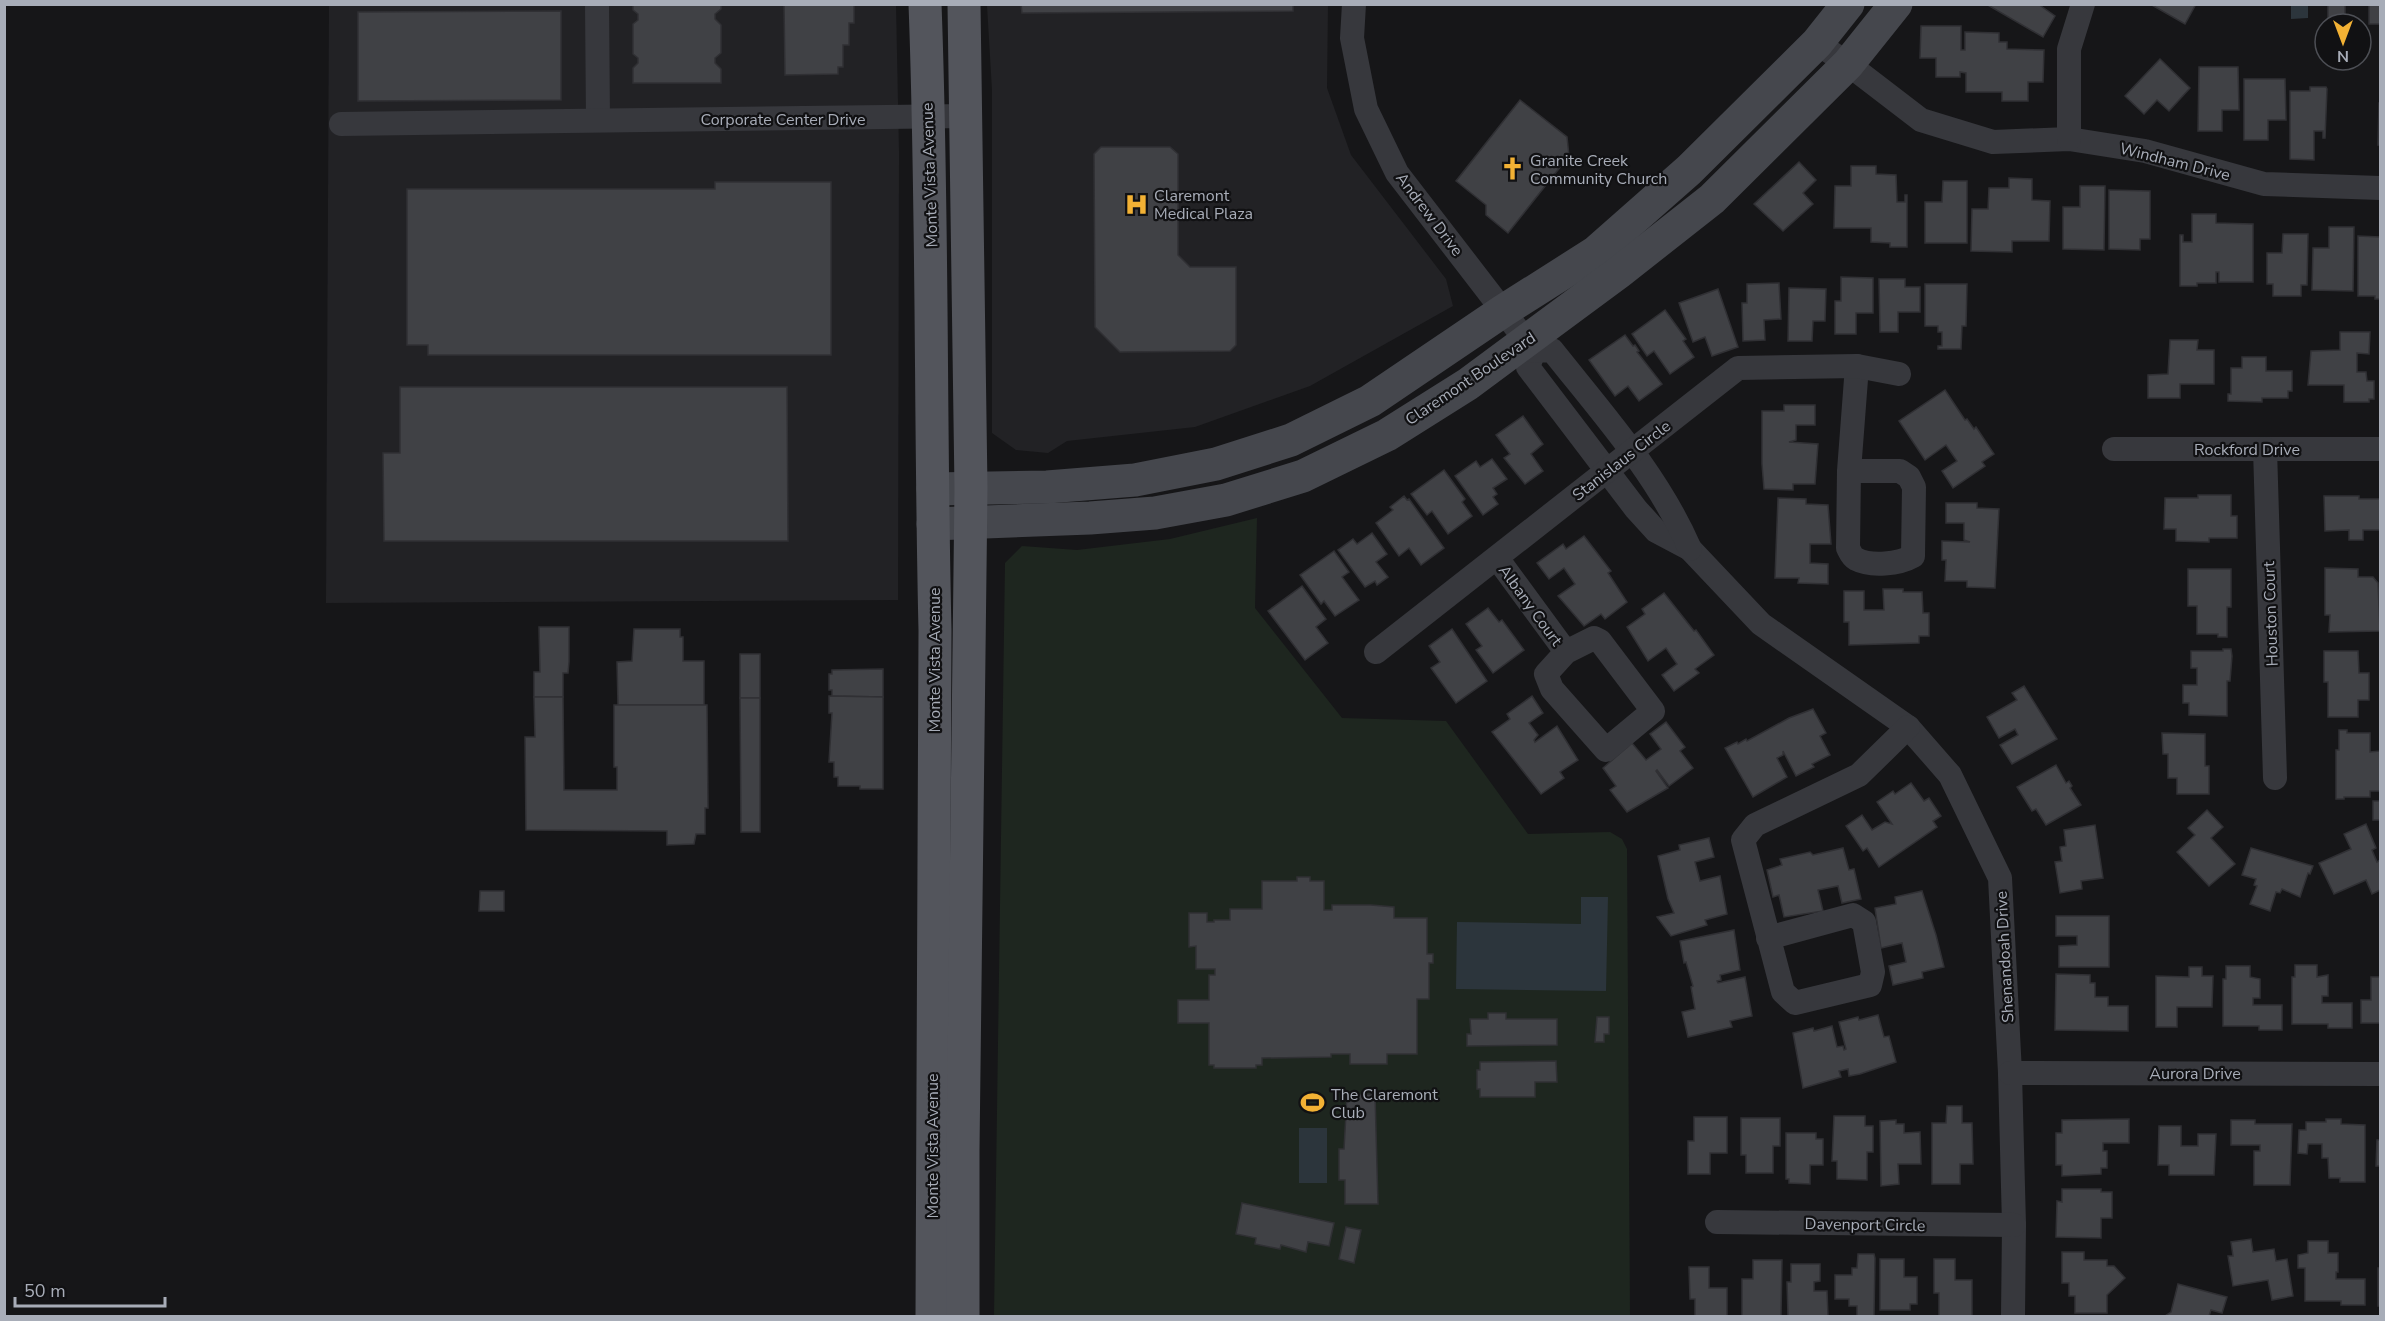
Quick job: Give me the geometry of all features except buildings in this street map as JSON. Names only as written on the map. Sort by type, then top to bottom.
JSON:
[{"type":"main road","name":"Monte Vista Avenue","points":[[925,4],[932,298],[935,630],[932,1317]]},
{"type":"main road","name":"Monte Vista Avenue","points":[[963,1317],[971,523],[964,4]]},
{"type":"main road","points":[[933,489],[1047,487],[1135,480],[1216,464],[1291,440],[1370,401],[1503,311],[1596,252],[1689,170],[1817,43],[1848,4]]},
{"type":"main road","name":"Claremont Boulevard","points":[[933,524],[1155,513],[1226,500],[1303,476],[1388,435],[1530,346],[1712,199],[1848,64],[1896,4]]},
{"type":"street","points":[[597,4],[598,120]]},
{"type":"street","name":"Andrew Drive","points":[[1354,4],[1352,38],[1366,109],[1397,173],[1530,346]]},
{"type":"street","points":[[2069,139],[2069,49],[2083,4]]},
{"type":"street","name":"Windham Drive","points":[[1817,43],[1921,120],[1993,142],[2069,139],[2145,151],[2264,184],[2380,188]]},
{"type":"street","name":"Corporate Center Drive","points":[[341,124],[967,116]]},
{"type":"street","name":"Shenandoah Drive","points":[[1690,549],[1676,516],[1632,452],[1552,350],[1530,346],[1528,367],[1636,509],[1656,531],[1690,549],[1761,624],[1908,727],[1950,775],[2000,878],[2010,1072],[2014,1225],[2013,1317]]},
{"type":"street","points":[[1849,471],[1900,471],[1909,477],[1914,487],[1913,556],[1902,562],[1864,562],[1854,558],[1848,548],[1849,471],[1857,366]]},
{"type":"street","name":"Stanislaus Circle","points":[[1376,652],[1738,368],[1857,366],[1899,374]]},
{"type":"street","name":"Rockford Drive","points":[[2114,449],[2380,449]]},
{"type":"street","name":"Houston Court","points":[[2265,449],[2276,778]]},
{"type":"street","name":"Albany Court","points":[[1497,558],[1566,652]]},
{"type":"street","name":"Albany Court","points":[[1594,638],[1600,642],[1653,711],[1606,750],[1552,688],[1546,674],[1566,652],[1594,638]]},
{"type":"street","points":[[1768,938],[1852,915],[1864,922],[1873,972],[1870,985],[1795,1004],[1783,992],[1768,938],[1743,840],[1755,825],[1859,775],[1908,727]]},
{"type":"street","name":"Aurora Drive","points":[[2010,1072],[2380,1074]]},
{"type":"street","name":"Davenport Circle","points":[[1717,1222],[2014,1225]]},
{"type":"shaded area","points":[[329,5],[896,5],[899,152],[898,600],[326,603]]},
{"type":"shaded area","points":[[987,5],[1328,5],[1327,88],[1351,155],[1446,279],[1453,306],[1310,386],[1195,427],[1067,441],[1048,453],[1016,450],[992,433],[992,90]]},
{"type":"shaded area","points":[[2291,5],[2308,5],[2308,18],[2291,19]]},
{"type":"shaded area","name":"The Claremont Club","points":[[1257,518],[1255,608],[1342,718],[1446,721],[1528,834],[1610,832],[1622,839],[1627,849],[1630,1316],[994,1316],[1005,563],[1022,546],[1077,550],[1170,539]]},
{"type":"shaded area","points":[[1581,897],[1608,897],[1606,991],[1456,989],[1457,922],[1581,924]]},
{"type":"shaded area","points":[[1299,1128],[1327,1128],[1327,1183],[1299,1183]]},
{"type":"place","name":"Granite Creek Community Church","points":[[1512,169]]},
{"type":"place","name":"Claremont Medical Plaza","points":[[1136,204]]},
{"type":"place","name":"The Claremont Club","points":[[1313,1103]]}]
